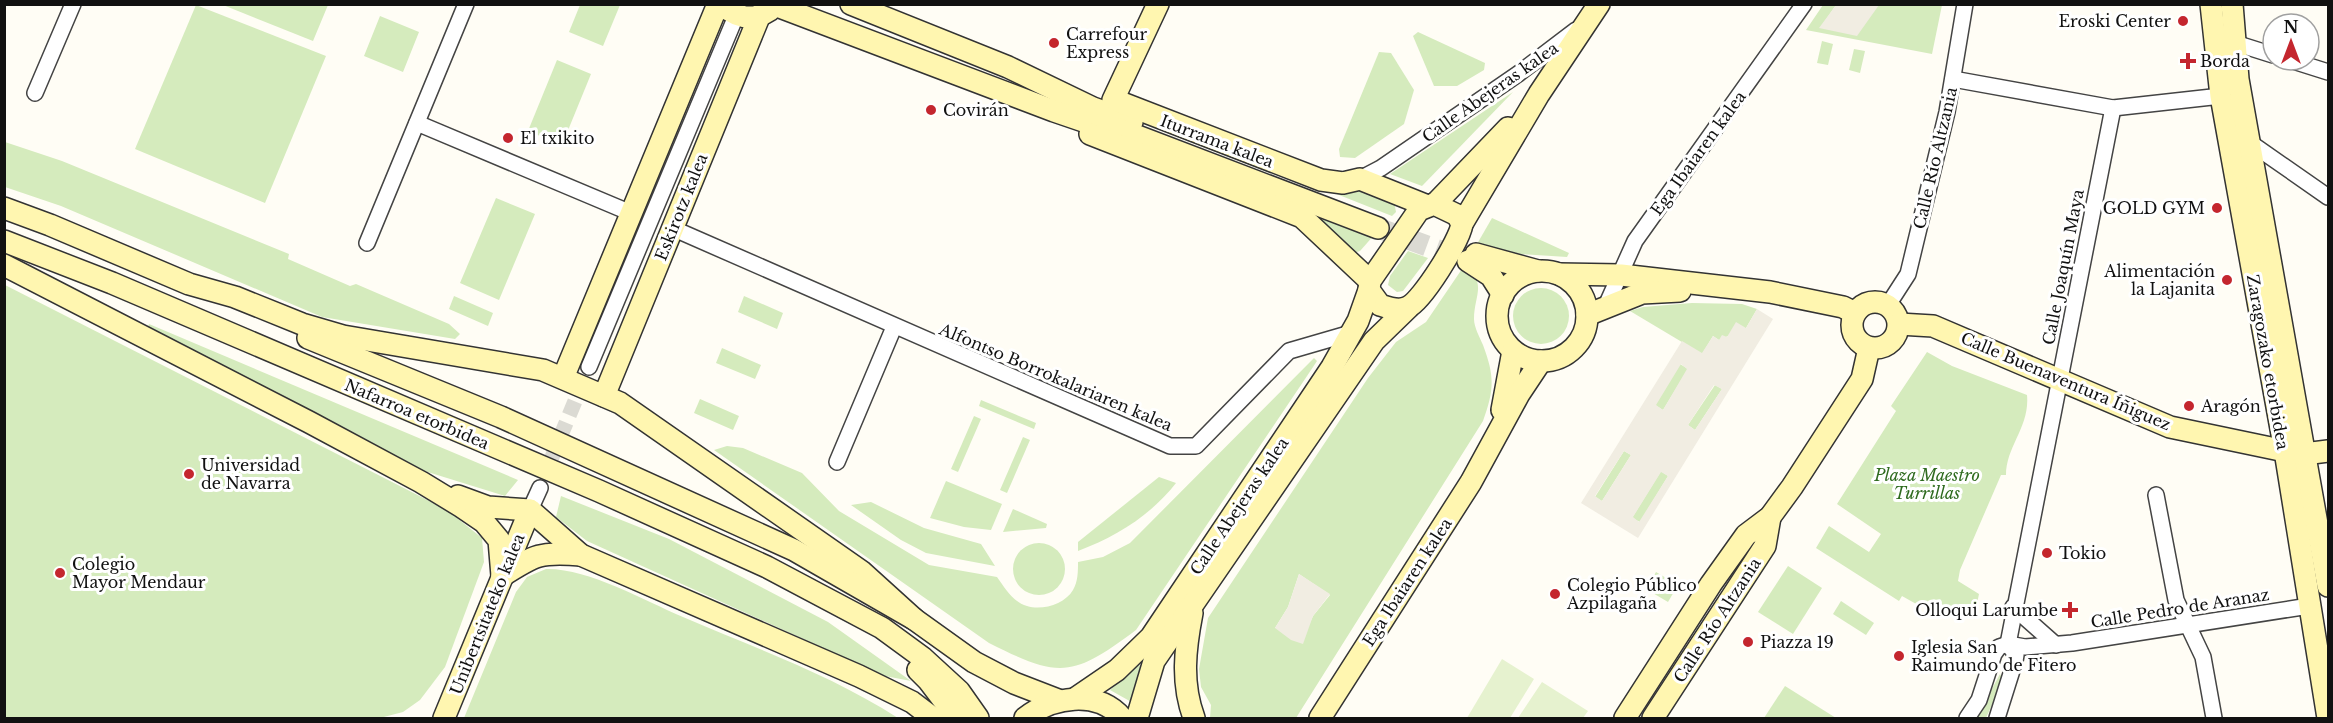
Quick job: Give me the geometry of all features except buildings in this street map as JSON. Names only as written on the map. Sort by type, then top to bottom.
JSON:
[{"type":"main road","name":"Iturrama kalea","points":[[777,5],[1054,111],[1098,126],[1119,129],[1382,224],[1093,108],[1008,67],[851,4]]},
{"type":"main road","points":[[1113,100],[1158,4]]},
{"type":"main road","name":"Zaragozako etorbidea","points":[[2211,4],[2221,96],[2294,453],[2328,586]]},
{"type":"main road","name":"Zaragozako etorbidea","points":[[2232,4],[2235,43],[2294,453],[2309,606],[2328,718]]},
{"type":"main road","points":[[563,378],[631,213],[725,8],[759,17],[777,5]]},
{"type":"main road","name":"Calle Abejeras kalea","points":[[1137,718],[1154,661],[1192,609],[1374,341],[1416,302],[1457,240],[1462,224],[1539,94],[1593,13]]},
{"type":"main road","name":"Eskirotz kalea","points":[[604,396],[759,17]]},
{"type":"main road","name":"Iturrama kalea","points":[[1008,67],[1054,79],[1113,100],[1321,180],[1342,183],[1360,178],[1457,215],[1462,224]]},
{"type":"main road","name":"Calle Abejeras kalea","points":[[1025,718],[1037,708],[1067,699],[1117,670],[1151,637],[1338,358],[1359,321],[1370,285],[1419,210],[1430,205],[1539,94]]},
{"type":"main road","name":"Iturrama kalea","points":[[1054,111],[1077,128],[1302,217],[1370,285],[1380,305],[1399,309],[1408,308]]},
{"type":"main road","name":"Nafarroa etorbidea","points":[[4,208],[204,290],[235,297],[302,324],[343,336],[543,369],[620,403],[852,565],[914,619],[974,662],[1014,683],[1067,699],[1099,703],[1122,718]]},
{"type":"main road","name":"Nafarroa etorbidea","points":[[4,241],[112,283],[599,491],[767,567],[882,628],[923,658],[959,691],[978,718]]},
{"type":"main road","points":[[1503,295],[1491,276],[1472,258],[1559,274],[1621,275],[1726,289],[1770,292],[1843,307],[1855,313]]},
{"type":"main road","points":[[4,265],[421,482],[484,522],[499,540],[502,576],[532,557],[548,552],[581,555]]},
{"type":"main road","points":[[1538,271],[1514,280],[1498,305],[1499,330],[1513,351],[1527,359],[1541,361],[1563,357],[1574,348],[1596,311],[1642,293],[1726,289]]},
{"type":"main road","points":[[1559,274],[1573,283],[1596,311]]},
{"type":"main road","name":"Nafarroa etorbidea","points":[[204,290],[228,305],[501,417],[794,550],[914,619]]},
{"type":"main road","points":[[1881,302],[1888,305],[1898,317],[1898,332],[1890,344],[1869,348],[1853,334],[1852,320],[1855,313],[1866,303],[1881,302]]},
{"type":"main road","name":"Calle Buenaventura Íñiguez","points":[[1899,324],[1933,326],[2170,427],[2294,453],[2328,451]]},
{"type":"main road","name":"Calle Río Altzania","points":[[1625,718],[1711,584],[1746,535],[1770,518],[1862,379],[1869,348]]},
{"type":"main road","name":"Ega Ibaiaren kalea","points":[[1493,446],[1506,394],[1513,351]]},
{"type":"main road","name":"Ega Ibaiaren kalea","points":[[1320,718],[1493,446],[1519,394],[1541,361]]},
{"type":"main road","points":[[421,482],[488,507],[530,510],[581,555],[630,579],[859,676],[912,702],[933,718]]},
{"type":"main road","name":"Unibertsitateko kalea","points":[[444,718],[530,510]]},
{"type":"main road","name":"Calle Río Altzania","points":[[1653,718],[1765,546],[1770,518]]},
{"type":"main road","name":"Nafarroa etorbidea","points":[[824,599],[893,648],[928,680],[957,718]]},
{"type":"main road","points":[[1192,609],[1186,643],[1185,670],[1187,700],[1194,718]]},
{"type":"street","points":[[35,93],[73,4]]},
{"type":"street","points":[[367,243],[466,4]]},
{"type":"street","name":"Ega Ibaiaren kalea","points":[[1596,311],[1621,275],[1635,241],[1804,4]]},
{"type":"street","name":"Calle Río Altzania","points":[[1888,305],[1908,274],[1953,79],[1965,4]]},
{"type":"street","name":"Eskirotz kalea","points":[[589,368],[725,8]]},
{"type":"street","name":"Calle Abejeras kalea","points":[[1360,178],[1381,168],[1518,74],[1593,13]]},
{"type":"street","points":[[2235,43],[2261,51]]},
{"type":"street","points":[[1953,79],[2113,108],[2221,96]]},
{"type":"street","name":"Calle Joaquín Maya","points":[[1997,718],[2015,661],[2016,654],[2008,644],[2013,607],[2113,108]]},
{"type":"street","points":[[417,123],[631,213]]},
{"type":"street","points":[[2249,142],[2328,196]]},
{"type":"street","name":"Alfontso Borrokalariaren kalea","points":[[672,228],[1170,446],[1196,446],[1242,401],[1277,360],[1289,351],[1351,333]]},
{"type":"street","points":[[837,462],[894,327]]},
{"type":"street","points":[[1308,344],[1320,346],[1338,358]]},
{"type":"street","points":[[530,510],[540,488]]},
{"type":"street","points":[[2156,495],[2176,600],[2203,657],[2214,718]]},
{"type":"street","name":"Calle Pedro de Aranaz","points":[[2008,644],[2025,647],[2056,645],[2309,606]]},
{"type":"street","points":[[2013,607],[2056,645]]},
{"type":"street","points":[[1967,718],[1979,700],[1994,654],[1999,648],[2008,644]]},
{"type":"green space","points":[[196,5],[326,56],[265,203],[135,149]]},
{"type":"green space","points":[[223,5],[328,5],[313,41]]},
{"type":"green space","points":[[580,5],[620,5],[603,46],[569,32]]},
{"type":"green space","points":[[1823,5],[1836,5],[1820,28],[1879,5],[1942,5],[1932,54],[1806,30]]},
{"type":"green space","points":[[380,16],[419,32],[403,72],[364,56]]},
{"type":"green space","points":[[1418,32],[1485,63],[1484,70],[1457,86],[1434,86],[1413,36]]},
{"type":"green space","points":[[1822,41],[1833,44],[1828,65],[1817,63]]},
{"type":"green space","points":[[1854,49],[1865,51],[1860,73],[1849,70]]},
{"type":"green space","points":[[1379,52],[1391,53],[1414,90],[1404,124],[1355,158],[1340,157],[1339,149]]},
{"type":"green space","points":[[557,60],[591,74],[562,145],[528,131]]},
{"type":"green space","points":[[1513,92],[1422,186],[1390,174]]},
{"type":"green space","points":[[5,142],[62,161],[289,254],[288,259],[350,286],[356,284],[449,324],[460,334],[455,339],[322,317],[61,206],[5,187]]},
{"type":"green space","points":[[1360,187],[1394,201],[1396,212],[1392,216],[1324,189]]},
{"type":"green space","points":[[496,198],[535,214],[499,300],[460,283]]},
{"type":"green space","points":[[1307,210],[1375,234],[1360,251],[1354,253]]},
{"type":"green space","points":[[1492,218],[1569,253],[1567,257],[1521,254],[1477,244]]},
{"type":"green space","points":[[1408,251],[1428,258],[1403,291],[1397,292],[1388,285],[1390,276]]},
{"type":"green space","points":[[1464,266],[1476,278],[1478,284],[1474,322],[1490,366],[1491,392],[1483,421],[1296,718],[1210,718],[1211,705],[1201,687],[1199,669],[1208,618],[1368,378],[1396,342],[1426,322]],"holes":[[[1299,574],[1330,595],[1313,616],[1308,627],[1275,628],[1288,607]]]},
{"type":"green space","name":"Universidad de Navarra","points":[[5,285],[447,510],[482,538],[484,562],[445,667],[420,700],[403,712],[380,718],[5,718]]},
{"type":"green space","points":[[1535,288],[1547,288],[1561,296],[1569,310],[1567,327],[1561,336],[1547,344],[1535,344],[1518,332],[1513,322],[1513,310],[1525,293]]},
{"type":"green space","points":[[454,296],[493,313],[488,326],[449,309]]},
{"type":"green space","points":[[744,296],[783,313],[777,329],[738,312]]},
{"type":"green space","points":[[1692,303],[1742,304],[1757,309],[1746,328],[1719,340],[1713,336],[1702,354],[1630,311],[1643,307]]},
{"type":"green space","points":[[149,324],[518,480],[505,496],[418,469],[147,329]]},
{"type":"green space","points":[[722,348],[761,365],[755,379],[716,363]]},
{"type":"green space","name":"Plaza Maestro Turrillas","points":[[1927,352],[1952,366],[2027,395],[2025,417],[2010,455],[2006,475],[2001,475],[1960,570],[1958,581],[1979,594],[1975,613],[1958,609],[1955,613],[1940,603],[1937,610],[1921,600],[1918,605],[1902,596],[1899,601],[1816,548],[1829,526],[1869,552],[1881,534],[1837,504],[1896,411],[1891,406]]},
{"type":"green space","points":[[1314,358],[1317,361],[1136,630],[1096,657],[1066,668],[1033,663],[989,643],[714,450],[727,446],[743,448],[802,473],[839,511],[929,565],[997,577],[1010,594],[1022,604],[1039,608],[1046,607],[1059,603],[1073,590],[1077,580],[1078,562],[1103,557],[1130,543]]},
{"type":"green space","points":[[1680,364],[1688,369],[1663,410],[1655,405]]},
{"type":"green space","points":[[1715,385],[1722,389],[1695,430],[1688,425]]},
{"type":"green space","points":[[700,399],[739,416],[733,430],[694,413]]},
{"type":"green space","points":[[981,400],[1036,423],[1034,429],[979,406]]},
{"type":"green space","points":[[974,416],[981,419],[958,472],[951,469]]},
{"type":"green space","points":[[1023,437],[1030,440],[1007,493],[1000,490]]},
{"type":"green space","points":[[1624,451],[1631,455],[1602,501],[1595,497]]},
{"type":"green space","points":[[1661,471],[1668,476],[1640,522],[1632,518]]},
{"type":"green space","points":[[1159,477],[1176,483],[1166,495],[1132,524],[1078,551],[1078,542]]},
{"type":"green space","points":[[946,481],[1002,504],[991,530],[964,527],[930,518]]},
{"type":"green space","points":[[561,496],[669,539],[828,622],[911,681],[885,676],[587,541],[556,517]]},
{"type":"green space","points":[[871,502],[924,528],[981,544],[995,566],[926,553],[901,540],[851,505]]},
{"type":"green space","points":[[1013,509],[1047,524],[1046,528],[1003,532]]},
{"type":"green space","points":[[1039,543],[1049,545],[1057,551],[1063,559],[1065,569],[1063,579],[1057,587],[1049,593],[1039,595],[1029,593],[1021,587],[1015,579],[1013,569],[1015,559],[1021,551],[1029,545]]},
{"type":"green space","points":[[1788,566],[1822,588],[1793,634],[1758,612]]},
{"type":"green space","points":[[546,569],[580,574],[615,586],[820,675],[898,718],[464,718],[516,592],[527,577]]},
{"type":"green space","points":[[1656,572],[1678,585],[1668,602],[1646,589]]},
{"type":"green space","points":[[1841,601],[1874,623],[1866,635],[1833,614]]},
{"type":"green space","points":[[1502,659],[1534,679],[1510,718],[1467,718]]},
{"type":"green space","points":[[1138,664],[1143,668],[1135,704],[1110,690]]},
{"type":"green space","points":[[2000,674],[2003,680],[1986,718],[1976,718]]},
{"type":"green space","points":[[1542,682],[1588,711],[1583,718],[1518,718]]},
{"type":"green space","points":[[1785,686],[1836,718],[1764,718]]},
{"type":"shaded area","points":[[1836,5],[1879,5],[1857,36],[1819,28]]},
{"type":"shaded area","points":[[1757,309],[1773,319],[1638,538],[1581,503],[1682,341],[1702,353],[1713,336],[1719,340],[1722,335],[1727,337],[1736,322],[1746,328]],"holes":[[[1681,364],[1687,369],[1663,410],[1656,405]],[[1714,385],[1722,389],[1695,430],[1688,425]],[[1624,451],[1631,455],[1602,501],[1595,496]],[[1661,472],[1668,476],[1639,522],[1633,517]]]},
{"type":"shaded area","points":[[1299,574],[1330,594],[1313,616],[1303,644],[1291,640],[1275,628],[1288,607]]},
{"type":"tunnel","points":[[1378,228],[1465,260]]},
{"type":"tunnel","points":[[543,479],[589,367]]},
{"type":"place","name":"Eroski Center","points":[[2183,21]]},
{"type":"place","name":"Carrefour Express","points":[[1054,43]]},
{"type":"place","name":"Borda","points":[[2188,61]]},
{"type":"place","name":"Covirán","points":[[931,110]]},
{"type":"place","name":"El txikito","points":[[508,138]]},
{"type":"place","name":"GOLD GYM","points":[[2217,208]]},
{"type":"place","name":"Alimentación la Lajanita","points":[[2227,280]]},
{"type":"place","name":"Aragón","points":[[2189,406]]},
{"type":"place","name":"Universidad de Navarra","points":[[189,474]]},
{"type":"place","name":"Tokio","points":[[2047,553]]},
{"type":"place","name":"Colegio Mayor Mendaur","points":[[60,573]]},
{"type":"place","name":"Colegio Público Azpilagaña","points":[[1555,594]]},
{"type":"place","name":"Olloqui Larumbe","points":[[2070,610]]},
{"type":"place","name":"Piazza 19","points":[[1748,642]]},
{"type":"place","name":"Iglesia San Raimundo de Fitero","points":[[1899,656]]}]
